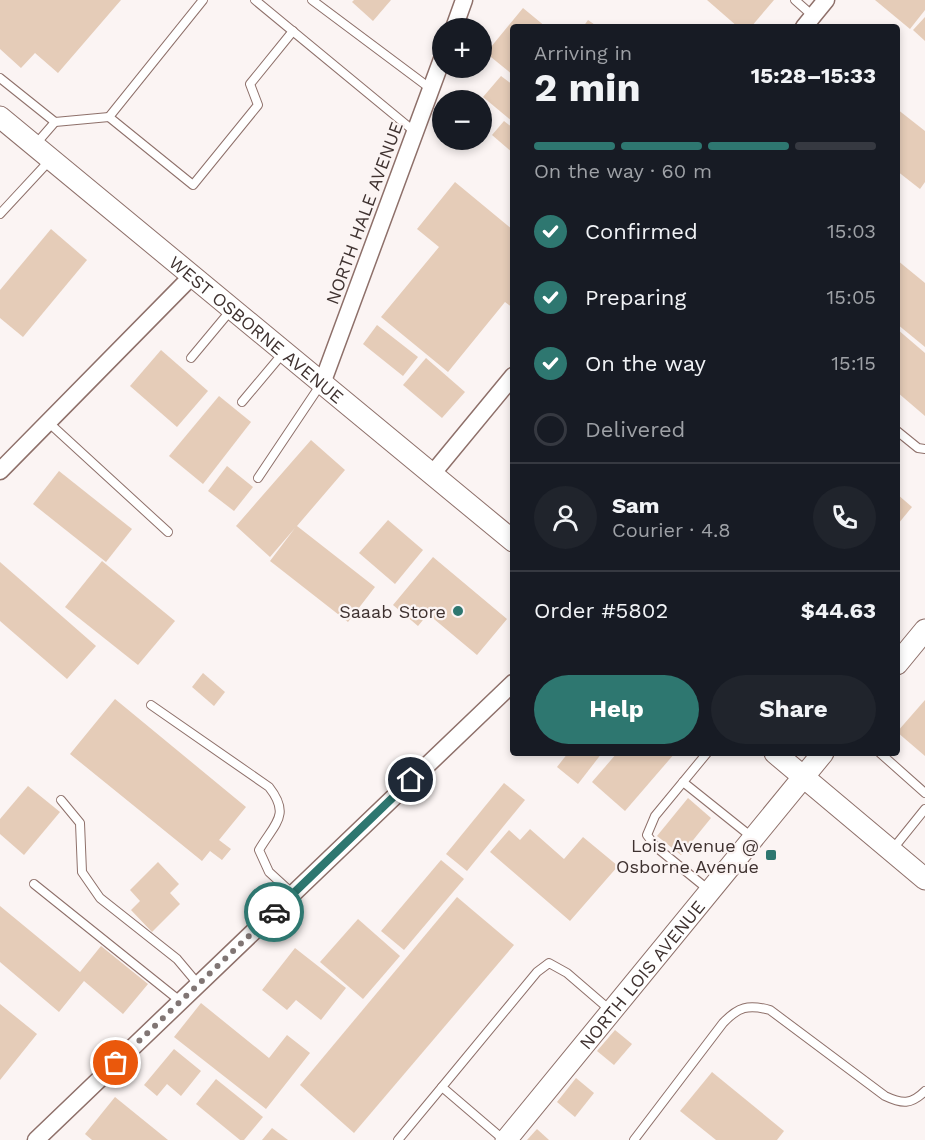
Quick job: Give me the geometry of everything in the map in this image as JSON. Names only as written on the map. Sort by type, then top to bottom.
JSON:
[{"type":"street","points":[[458,18],[464,0]]},
{"type":"street","points":[[808,21],[826,0]]},
{"type":"street","name":"NORTH HALE AVENUE","points":[[322,381],[435,78]]},
{"type":"street","name":"WEST OSBORNE AVENUE","points":[[0,117],[433,472],[510,538]]},
{"type":"street","points":[[0,471],[193,275]]},
{"type":"street","points":[[433,472],[510,380]]},
{"type":"street","points":[[900,660],[925,630]]},
{"type":"street","points":[[36,1140],[510,686]]},
{"type":"street","points":[[779,756],[925,879]]},
{"type":"street","name":"NORTH LOIS AVENUE","points":[[505,1140],[821,756]]},
{"type":"lane","points":[[0,78],[55,123],[109,117],[203,0]]},
{"type":"lane","points":[[255,0],[415,132]]},
{"type":"lane","points":[[312,0],[431,89]]},
{"type":"lane","points":[[795,0],[808,21]]},
{"type":"lane","points":[[109,117],[193,185],[258,105],[250,84],[293,31]]},
{"type":"lane","points":[[0,214],[43,152],[55,123]]},
{"type":"lane","points":[[191,358],[233,308]]},
{"type":"lane","points":[[242,402],[285,351]]},
{"type":"lane","points":[[258,478],[322,381]]},
{"type":"lane","points":[[48,422],[168,532]]},
{"type":"lane","points":[[900,433],[918,448],[925,449]]},
{"type":"lane","points":[[151,705],[269,787],[280,802],[281,812],[260,850],[269,872],[293,894]]},
{"type":"lane","points":[[705,756],[655,816],[647,835],[657,847],[710,891]]},
{"type":"lane","points":[[883,756],[925,793]]},
{"type":"lane","points":[[683,782],[753,838]]},
{"type":"lane","points":[[61,800],[80,823],[82,872],[100,898],[177,959],[198,984]]},
{"type":"lane","points":[[891,851],[925,809]]},
{"type":"lane","points":[[34,884],[180,1001]]},
{"type":"lane","points":[[398,1140],[537,972],[549,963],[567,974],[611,1011]]},
{"type":"lane","points":[[634,1140],[723,1023],[736,1010],[752,1005],[770,1010],[885,1096],[902,1103],[914,1101],[925,1091]]},
{"type":"lane","points":[[442,1087],[505,1140]]},
{"type":"building","points":[[0,0],[121,0],[58,73],[35,53],[21,68],[0,49]]},
{"type":"building","points":[[354,0],[391,0],[373,21],[352,2]]},
{"type":"building","points":[[707,0],[774,0],[754,24],[735,24]]},
{"type":"building","points":[[875,0],[925,0],[925,10],[910,29]]},
{"type":"building","points":[[523,8],[542,24],[510,24],[510,73],[492,58],[492,46]]},
{"type":"building","points":[[925,17],[925,41],[913,30]]},
{"type":"building","points":[[501,76],[510,83],[510,120],[492,104],[492,90],[489,90]]},
{"type":"building","points":[[900,111],[925,131],[925,182],[920,189],[900,173]]},
{"type":"building","points":[[504,121],[510,126],[510,150],[492,135]]},
{"type":"building","points":[[455,182],[510,228],[510,306],[505,302],[448,372],[381,317],[439,247],[417,229]]},
{"type":"building","points":[[51,229],[87,260],[23,337],[0,318],[0,290]]},
{"type":"building","points":[[900,262],[925,283],[925,347],[900,326]]},
{"type":"building","points":[[377,325],[418,357],[403,376],[363,344]]},
{"type":"building","points":[[900,332],[925,353],[925,416],[900,395]]},
{"type":"building","points":[[161,350],[208,391],[177,427],[130,386]]},
{"type":"building","points":[[426,358],[465,392],[442,418],[403,385]]},
{"type":"building","points":[[219,396],[251,422],[203,484],[169,456]]},
{"type":"building","points":[[311,440],[345,470],[297,526],[375,587],[348,622],[270,561],[295,528],[270,557],[236,526]]},
{"type":"building","points":[[227,466],[253,487],[234,511],[208,491]]},
{"type":"building","points":[[59,471],[132,529],[106,562],[33,504]]},
{"type":"building","points":[[900,497],[912,507],[900,522]]},
{"type":"building","points":[[388,520],[423,550],[395,584],[359,553]]},
{"type":"building","points":[[433,557],[507,619],[477,655],[428,614],[418,626],[393,605]]},
{"type":"building","points":[[102,561],[175,621],[138,665],[65,607]]},
{"type":"building","points":[[0,562],[96,646],[67,679],[0,621]]},
{"type":"building","points":[[203,673],[225,692],[214,706],[192,687]]},
{"type":"building","points":[[115,699],[246,807],[219,840],[231,849],[222,860],[210,851],[202,861],[70,754]]},
{"type":"building","points":[[925,700],[925,756],[900,735],[900,729]]},
{"type":"building","points":[[566,756],[600,756],[578,784],[557,767]]},
{"type":"building","points":[[614,756],[672,756],[625,811],[592,782]]},
{"type":"building","points":[[504,783],[525,800],[467,871],[446,854]]},
{"type":"building","points":[[28,786],[60,812],[24,855],[0,834],[0,819]]},
{"type":"building","points":[[688,798],[711,818],[681,855],[657,836]]},
{"type":"building","points":[[530,829],[564,859],[583,837],[618,866],[570,921],[490,852],[509,830],[520,840]]},
{"type":"building","points":[[441,860],[464,879],[404,950],[381,931]]},
{"type":"building","points":[[158,862],[179,884],[170,893],[180,904],[152,932],[131,910],[140,901],[130,890]]},
{"type":"building","points":[[457,897],[514,945],[354,1133],[300,1085]]},
{"type":"building","points":[[0,906],[80,972],[101,946],[148,984],[123,1014],[84,981],[59,1012],[0,962]]},
{"type":"building","points":[[358,919],[400,956],[363,999],[320,962]]},
{"type":"building","points":[[295,948],[346,988],[321,1020],[296,1000],[287,1010],[262,990]]},
{"type":"building","points":[[201,1003],[269,1058],[287,1035],[310,1053],[266,1109],[174,1037]]},
{"type":"building","points":[[0,1004],[37,1034],[0,1080]]},
{"type":"building","points":[[615,1030],[632,1044],[614,1065],[597,1051]]},
{"type":"building","points":[[174,1049],[201,1071],[181,1096],[167,1084],[157,1096],[144,1085]]},
{"type":"building","points":[[712,1072],[784,1131],[777,1140],[716,1140],[680,1111]]},
{"type":"building","points":[[576,1078],[594,1093],[575,1117],[557,1102]]},
{"type":"building","points":[[216,1079],[263,1117],[244,1140],[240,1140],[196,1104]]},
{"type":"building","points":[[115,1097],[168,1140],[92,1140],[85,1134]]},
{"type":"building","points":[[272,1128],[288,1140],[262,1140]]},
{"type":"building","points":[[537,1129],[549,1140],[527,1140]]},
{"type":"way so far","points":[[116,1063],[274,912]]},
{"type":"place","name":"Saaab Store","points":[[458,611]]},
{"type":"place","name":"Lois Avenue @ Osborne Avenue","points":[[771,855]]},
{"type":"route","points":[[274,912],[411,780]]}]
